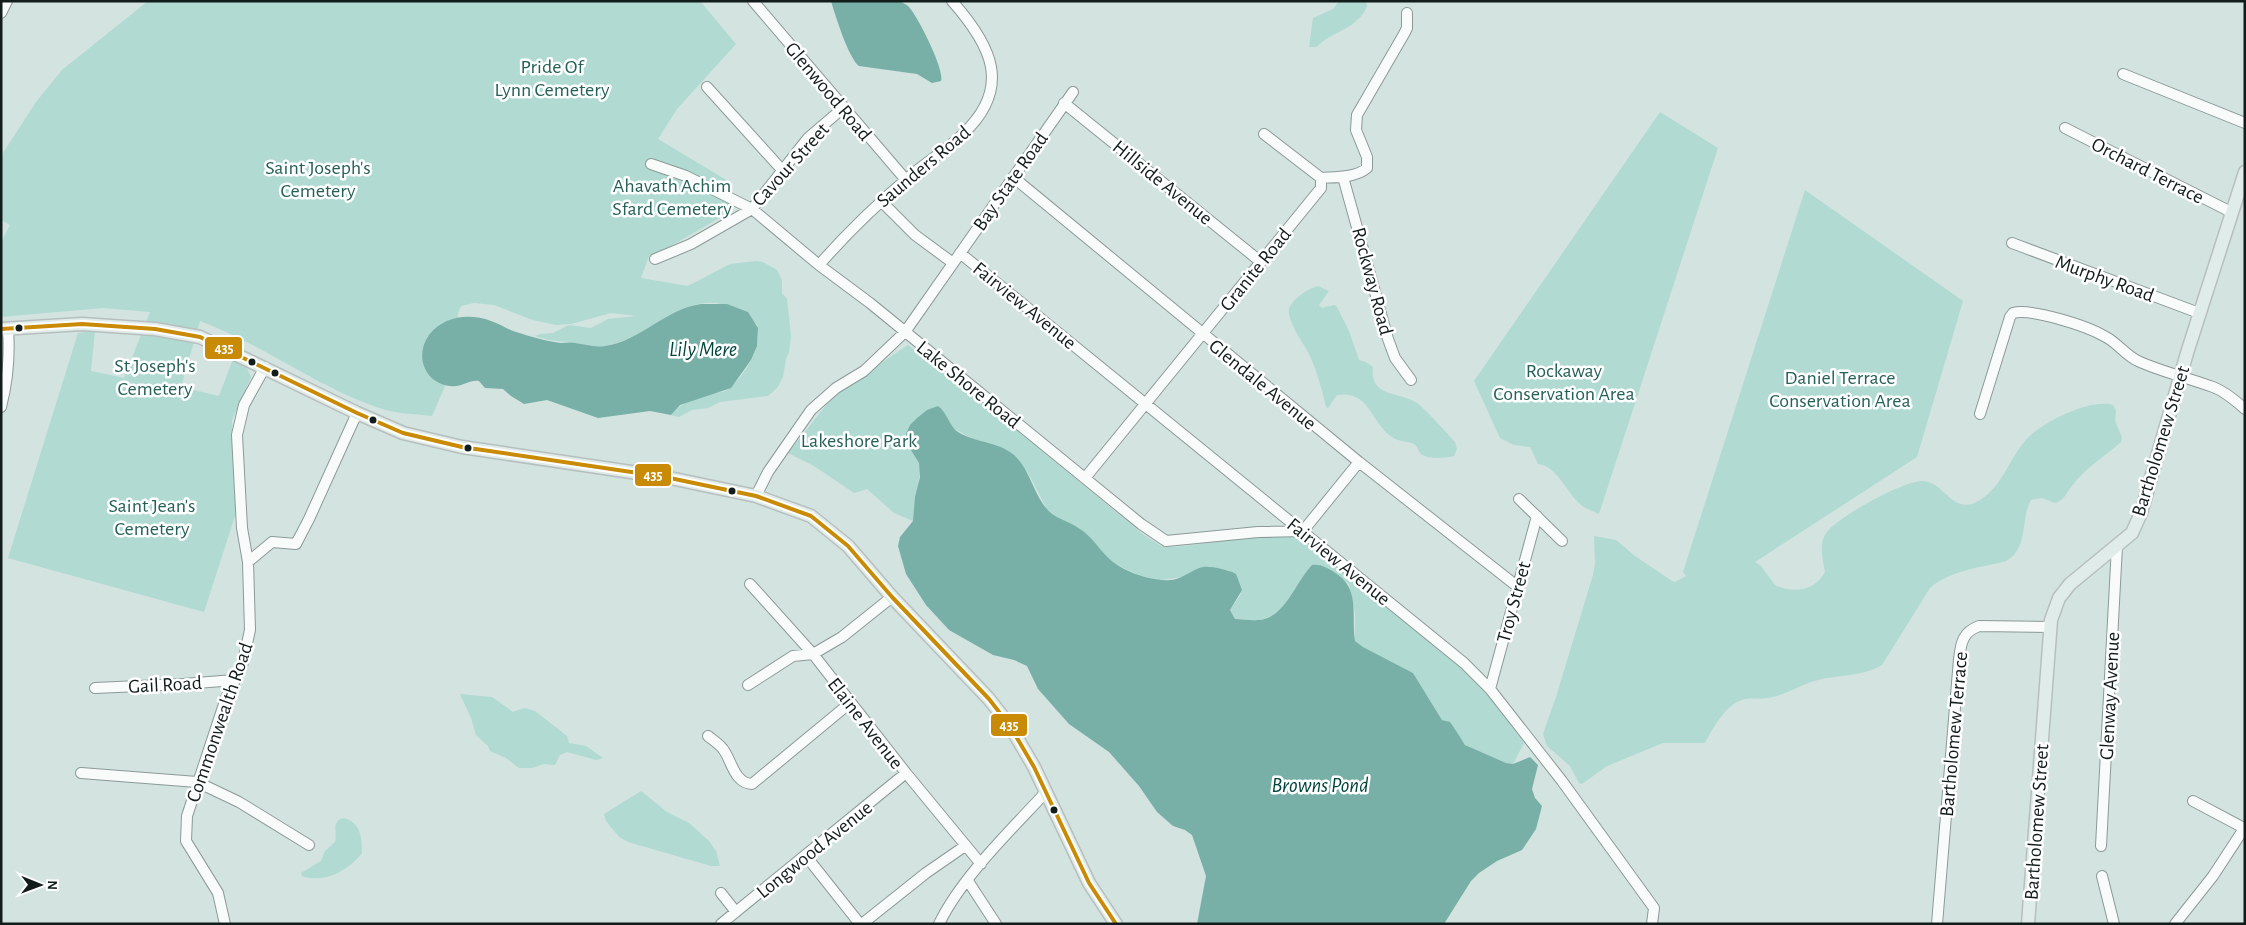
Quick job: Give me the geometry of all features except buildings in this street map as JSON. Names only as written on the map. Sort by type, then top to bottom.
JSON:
[{"type":"main road","name":"Bartholomew Street","points":[[2028,924],[2051,627],[2059,598],[2070,584],[2132,533],[2140,513],[2199,313],[2244,176]]},
{"type":"main road","points":[[5,329],[82,324],[155,329],[200,337],[357,413],[404,433],[462,447],[664,477],[756,496],[811,516],[848,546],[892,597],[982,692],[1010,726],[1034,767],[1089,882],[1116,924]]},
{"type":"street","points":[[1,13],[7,1]]},
{"type":"street","name":"Glenwood Road","points":[[753,1],[906,180]]},
{"type":"street","name":"Saunders Road","points":[[819,265],[881,201],[962,135],[978,117],[988,97],[991,67],[988,51],[970,21],[952,1]]},
{"type":"street","points":[[1264,134],[1321,178],[1343,177],[1363,172],[1369,163],[1358,137],[1356,123],[1360,108],[1407,28],[1407,13]]},
{"type":"street","points":[[2123,74],[2245,123]]},
{"type":"street","points":[[707,87],[783,170]]},
{"type":"street","name":"Bay State Road","points":[[756,496],[768,472],[811,410],[836,388],[869,368],[905,332],[1073,92]]},
{"type":"street","name":"Hillside Avenue","points":[[1064,103],[1261,262]]},
{"type":"street","name":"Cavour Street","points":[[655,259],[691,244],[752,209],[808,138],[843,108]]},
{"type":"street","name":"Orchard Terrace","points":[[2065,128],[2231,212]]},
{"type":"street","name":"Lake Shore Road","points":[[651,164],[686,176],[752,209],[819,265],[905,332],[1141,524],[1166,542],[1258,532],[1303,531]]},
{"type":"street","name":"Glendale Avenue","points":[[1013,177],[1359,462],[1518,587]]},
{"type":"street","name":"Rockway Road","points":[[1343,177],[1388,338],[1395,358],[1411,380]]},
{"type":"street","name":"Granite Road","points":[[1085,478],[1321,188],[1321,178]]},
{"type":"street","points":[[881,201],[915,235],[953,263]]},
{"type":"street","name":"Murphy Road","points":[[2012,243],[2199,313]]},
{"type":"street","name":"Fairview Avenue","points":[[960,252],[1464,663],[1490,689],[1562,781],[1654,908],[1652,924]]},
{"type":"street","points":[[1980,414],[2010,318],[2013,313],[2020,311],[2040,314],[2096,332],[2110,339],[2137,360],[2180,377],[2215,387],[2245,409]]},
{"type":"street","points":[[1,406],[6,389],[10,355],[5,329]]},
{"type":"street","name":"Commonwealth Road","points":[[225,924],[218,893],[186,841],[186,816],[226,698],[242,666],[250,630],[248,562],[242,528],[237,434],[244,405],[265,367]]},
{"type":"street","points":[[248,562],[272,542],[296,544],[310,519],[332,464],[357,413]]},
{"type":"street","points":[[1303,531],[1359,462]]},
{"type":"street","points":[[1519,499],[1562,540]]},
{"type":"street","name":"Troy Street","points":[[1490,689],[1537,516]]},
{"type":"street","name":"Glenway Avenue","points":[[2101,846],[2117,546]]},
{"type":"street","name":"Elaine Avenue","points":[[750,584],[812,654],[906,774],[964,846],[981,864]]},
{"type":"street","points":[[748,685],[793,656],[812,654],[842,637],[892,597]]},
{"type":"street","name":"Bartholomew Terrace","points":[[1937,924],[1958,659],[1962,639],[1971,629],[1979,626],[2051,627]]},
{"type":"street","name":"Gail Road","points":[[95,688],[235,680]]},
{"type":"street","points":[[708,736],[723,750],[739,779],[752,784],[850,703]]},
{"type":"street","points":[[81,773],[197,782],[239,802],[310,845]]},
{"type":"street","name":"Longwood Avenue","points":[[722,924],[906,774]]},
{"type":"street","points":[[939,924],[947,908],[968,880],[1046,792]]},
{"type":"street","points":[[2175,924],[2213,876],[2244,828],[2193,801]]},
{"type":"street","points":[[806,856],[861,924],[964,846]]},
{"type":"street","points":[[2102,876],[2114,924]]},
{"type":"street","points":[[968,880],[996,924]]},
{"type":"street","points":[[721,893],[736,912]]},
{"type":"green space","name":"Saint Joseph's Cemetery","points":[[148,1],[700,1],[736,44],[677,109],[658,139],[728,181],[734,206],[733,210],[671,246],[649,256],[641,278],[688,286],[730,264],[756,261],[763,262],[777,270],[782,280],[782,293],[787,299],[791,336],[783,377],[777,388],[768,396],[720,402],[708,408],[692,410],[679,417],[671,415],[679,407],[695,398],[727,390],[746,369],[755,351],[758,332],[757,324],[716,303],[704,303],[683,309],[636,336],[599,347],[535,336],[553,333],[569,325],[591,328],[608,319],[637,316],[611,313],[571,324],[556,325],[533,320],[494,305],[474,303],[461,306],[455,333],[455,363],[432,416],[386,410],[362,401],[338,391],[247,342],[200,321],[181,387],[219,396],[233,359],[245,364],[251,377],[232,420],[236,513],[204,612],[8,558],[78,333],[95,331],[91,371],[124,378],[150,312],[103,308],[1,317],[1,242],[10,225],[1,220],[1,156],[36,102],[62,70]]},
{"type":"green space","points":[[1339,1],[1366,1],[1367,6],[1356,21],[1316,47],[1309,47],[1313,18],[1333,9]]},
{"type":"green space","name":"Rockaway Conservation Area","points":[[1660,112],[1718,148],[1599,514],[1581,505],[1551,470],[1538,464],[1530,447],[1514,445],[1500,438],[1474,381]]},
{"type":"green space","name":"Daniel Terrace Conservation Area","points":[[1805,190],[1963,301],[1917,457],[1755,562],[1761,566],[1775,585],[1796,590],[1810,587],[1816,583],[1825,572],[1822,546],[1827,532],[1857,509],[1902,486],[1923,481],[1931,483],[1959,503],[1967,505],[1976,502],[1994,488],[2020,447],[2032,434],[2066,414],[2092,405],[2113,405],[2116,411],[2115,421],[2122,437],[2121,442],[2082,474],[2061,500],[2055,503],[2042,498],[2031,500],[2018,549],[2006,561],[1956,573],[1930,588],[1882,665],[1865,672],[1811,682],[1774,697],[1738,701],[1721,717],[1705,743],[1663,743],[1607,766],[1582,784],[1579,783],[1570,766],[1547,746],[1543,734],[1593,575],[1595,564],[1594,536],[1616,540],[1635,556],[1672,581],[1675,582],[1686,576],[1683,572]]},
{"type":"green space","points":[[1318,286],[1329,291],[1319,305],[1322,308],[1334,305],[1337,307],[1349,331],[1359,360],[1373,367],[1373,377],[1376,384],[1387,392],[1410,399],[1421,406],[1455,442],[1457,449],[1454,456],[1433,458],[1424,456],[1414,444],[1395,439],[1385,431],[1369,408],[1356,397],[1337,395],[1328,408],[1326,407],[1314,365],[1294,329],[1289,314],[1289,309],[1294,300]]},
{"type":"green space","name":"Lakeshore Park","points":[[908,345],[976,397],[1144,535],[1161,546],[1174,547],[1261,536],[1294,536],[1308,539],[1452,659],[1489,697],[1524,743],[1513,764],[1485,756],[1462,742],[1452,724],[1442,720],[1413,673],[1355,641],[1355,612],[1349,584],[1329,569],[1307,571],[1287,601],[1267,618],[1255,620],[1235,619],[1230,610],[1241,594],[1229,570],[1199,569],[1185,577],[1158,580],[1141,576],[1110,562],[1071,524],[1062,521],[1047,509],[1028,473],[1014,456],[998,446],[977,441],[953,428],[940,407],[906,442],[919,462],[920,471],[913,521],[894,513],[867,489],[854,493],[814,466],[788,453],[835,394]]},
{"type":"green space","points":[[460,694],[492,697],[513,712],[524,708],[535,711],[567,736],[569,743],[586,746],[603,758],[596,760],[567,752],[560,755],[555,765],[544,764],[532,768],[519,768],[506,758],[490,751],[488,746],[476,735],[471,718]]},
{"type":"green space","points":[[641,791],[667,812],[689,823],[709,841],[716,851],[720,866],[711,866],[628,842],[619,837],[606,821],[604,814]]},
{"type":"green space","points":[[344,818],[350,820],[357,827],[362,842],[362,853],[350,865],[335,874],[319,878],[302,876],[301,873],[321,861],[325,851],[335,842],[337,822]]},
{"type":"water","points":[[831,1],[899,1],[907,5],[930,44],[939,66],[941,81],[932,83],[917,74],[859,66],[847,46]]},
{"type":"water","name":"Lily Mere","points":[[701,304],[727,304],[748,312],[758,328],[757,346],[751,360],[731,388],[680,405],[671,415],[650,411],[598,418],[547,400],[524,404],[503,389],[485,388],[479,381],[454,386],[441,384],[428,374],[422,360],[422,351],[429,335],[442,324],[457,318],[474,317],[483,319],[516,332],[549,341],[601,346],[618,343],[630,338],[676,312]]},
{"type":"water","name":"Browns Pond","points":[[938,406],[958,432],[965,436],[994,444],[1014,455],[1027,472],[1039,498],[1047,509],[1086,534],[1110,560],[1124,569],[1147,578],[1159,580],[1176,579],[1203,567],[1211,567],[1236,574],[1242,590],[1230,610],[1235,619],[1258,620],[1276,613],[1312,565],[1326,568],[1342,578],[1348,586],[1353,603],[1355,641],[1413,673],[1442,720],[1450,722],[1465,745],[1506,763],[1513,764],[1530,757],[1538,765],[1532,789],[1535,798],[1542,806],[1536,829],[1522,850],[1497,861],[1479,873],[1471,881],[1444,924],[1197,924],[1206,876],[1192,835],[1185,830],[1173,826],[1157,812],[1139,786],[1109,752],[1069,724],[1038,689],[1027,666],[1014,660],[993,655],[949,630],[926,605],[906,574],[898,546],[900,537],[913,521],[915,497],[920,477],[919,463],[906,442],[906,434],[910,425],[917,418],[927,410]]},
{"type":"transit line","name":"435","points":[[1,329],[82,324],[155,329],[200,337],[357,413],[403,433],[462,447],[665,477],[756,496],[811,516],[848,546],[892,597],[989,699],[1010,726],[1034,767],[1089,883],[1116,924]]},
{"type":"park label","name":"Pride Of Lynn Cemetery","points":[[552,78]]},
{"type":"park label","name":"Ahavath Achim Sfard Cemetery","points":[[672,196]]},
{"type":"park label","name":"St Joseph's Cemetery","points":[[155,376]]},
{"type":"park label","name":"Saint Jean's Cemetery","points":[[152,516]]}]
